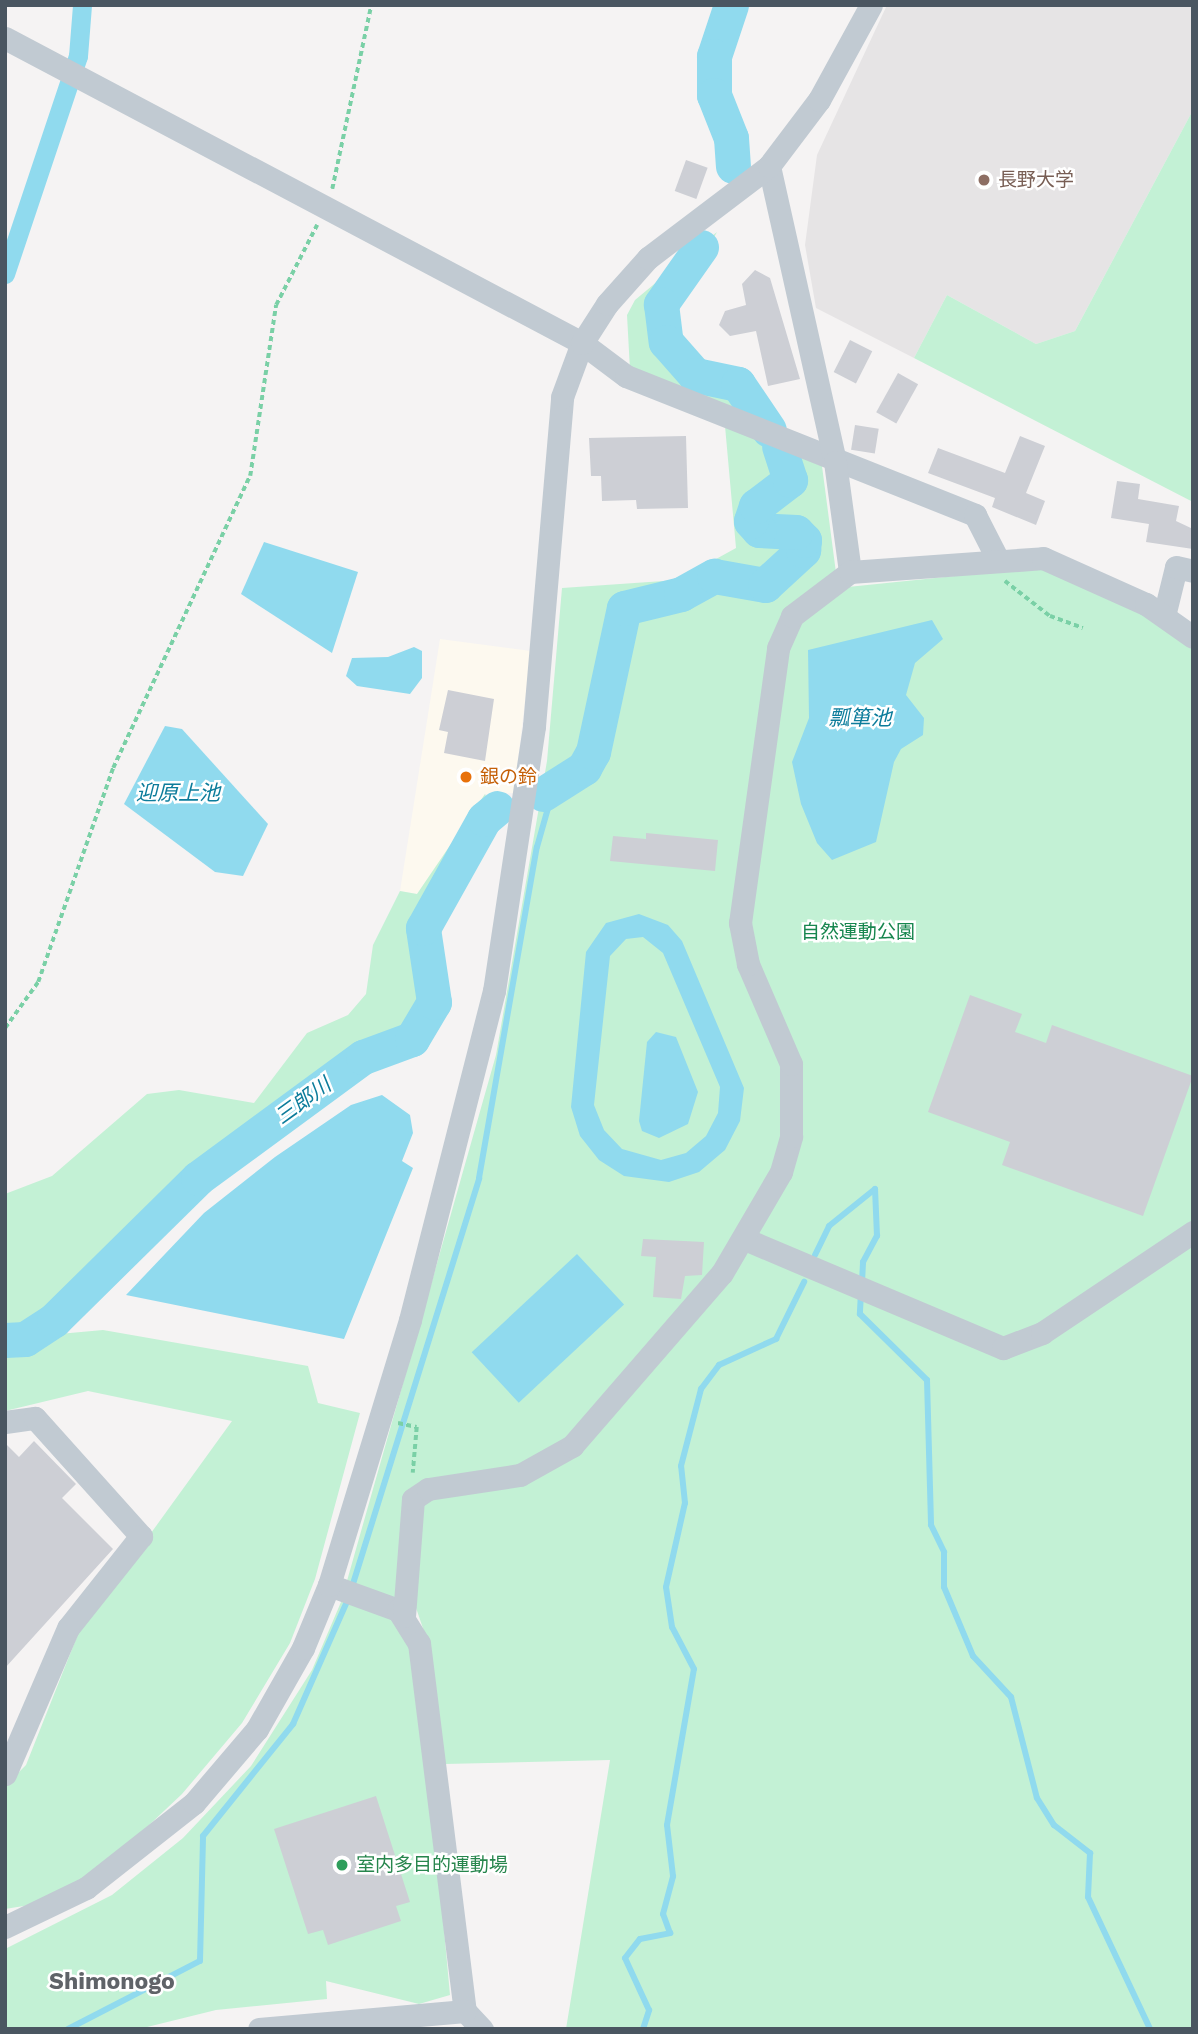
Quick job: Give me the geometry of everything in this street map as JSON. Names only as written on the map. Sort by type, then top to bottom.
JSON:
[{"type":"street","points":[[5,1927],[86,1888],[194,1803],[280,1695],[346,1591],[410,1320],[494,991],[534,726],[551,470],[562,397],[582,343],[648,258],[769,166],[819,100],[871,5]]},
{"type":"street","points":[[5,38],[582,343],[626,376],[835,463],[878,473],[975,515],[997,558]]},
{"type":"street","points":[[769,166],[835,463],[850,572]]},
{"type":"street","points":[[482,2029],[465,2011],[422,1661],[404,1616],[408,1511],[416,1496],[520,1475],[572,1446],[747,1240],[781,1172],[794,1086],[791,1064],[742,945],[740,923],[776,662],[792,617],[850,572],[997,558],[1060,563],[1164,616],[1193,637]]},
{"type":"street","points":[[1164,616],[1176,567],[1193,571]]},
{"type":"street","points":[[747,1240],[1003,1348],[1042,1333],[1193,1232]]},
{"type":"street","points":[[5,1422],[35,1418],[141,1536],[68,1628],[5,1774]]},
{"type":"street","points":[[346,1591],[404,1616]]},
{"type":"street","points":[[259,2029],[465,2011]]},
{"type":"path","points":[[5,1028],[38,982],[113,768],[250,476],[276,305],[328,207],[371,5]]},
{"type":"path","points":[[997,558],[999,576],[1050,617],[1083,628]]},
{"type":"path","points":[[397,1423],[417,1427],[416,1496]]},
{"type":"shaded area","name":"長野大学","points":[[887,5],[1193,5],[1193,110],[1075,331],[1036,344],[947,295],[914,358],[816,308],[805,245],[817,155]]},
{"type":"shaded area","name":"銀の鈴","points":[[440,639],[531,651],[514,793],[485,794],[417,894],[400,891]]},
{"type":"green space","points":[[1193,110],[1193,502],[914,358],[947,295],[1036,344],[1075,331]]},
{"type":"green space","points":[[717,232],[667,321],[685,359],[742,373],[780,432],[630,370],[627,315],[635,300]]},
{"type":"green space","name":"自然運動公園","points":[[725,426],[822,466],[838,588],[1041,567],[1141,612],[1193,648],[1193,2029],[566,2029],[610,1760],[445,1764],[429,1646],[414,1602],[450,1995],[419,2004],[326,1981],[327,1999],[216,2010],[139,2029],[5,2029],[5,1949],[112,1895],[183,1838],[251,1766],[312,1670],[341,1602],[496,1055],[547,761],[562,588],[678,580],[736,548]]},
{"type":"green space","points":[[485,794],[495,818],[428,930],[440,983],[428,1028],[205,1181],[48,1335],[103,1330],[308,1366],[318,1403],[360,1413],[315,1579],[290,1643],[242,1723],[182,1794],[130,1843],[80,1880],[30,1905],[5,1909],[5,1786],[26,1765],[78,1634],[232,1421],[88,1391],[5,1411],[5,1194],[52,1176],[147,1094],[179,1090],[254,1103],[307,1033],[348,1015],[366,994],[373,945],[400,891],[417,894]]},
{"type":"water","points":[[264,542],[358,572],[332,653],[241,594]]},
{"type":"water","name":"瓢箪池","points":[[932,620],[943,639],[915,663],[906,695],[924,718],[923,735],[901,749],[894,762],[876,842],[832,860],[817,843],[801,804],[792,762],[809,718],[808,650]]},
{"type":"water","points":[[414,647],[422,651],[422,678],[410,694],[357,686],[346,676],[352,658],[388,657]]},
{"type":"water","name":"迎原上池","points":[[165,726],[182,729],[268,824],[243,876],[215,872],[124,804]]},
{"type":"water","points":[[639,914],[668,925],[682,941],[744,1088],[740,1121],[725,1150],[699,1172],[669,1182],[624,1176],[599,1160],[580,1136],[571,1107],[586,952],[606,923]],"holes":[[[643,937],[663,953],[720,1087],[718,1113],[706,1136],[686,1153],[661,1160],[622,1149],[604,1130],[594,1105],[610,956],[626,939]]]},
{"type":"water","points":[[656,1032],[676,1037],[698,1092],[688,1124],[659,1138],[642,1131],[639,1121],[647,1042]]},
{"type":"water","points":[[382,1095],[410,1115],[413,1133],[402,1161],[413,1168],[344,1339],[126,1295],[204,1213],[275,1157],[351,1105]]},
{"type":"water","points":[[577,1254],[624,1304],[519,1403],[472,1352]]},
{"type":"building","points":[[686,160],[708,168],[696,199],[675,191]]},
{"type":"building","points":[[755,270],[770,278],[800,379],[768,386],[756,331],[730,336],[719,325],[725,311],[746,305],[742,284]]},
{"type":"building","points":[[850,340],[872,351],[856,383],[834,372]]},
{"type":"building","points":[[898,373],[918,384],[896,424],[876,412]]},
{"type":"building","points":[[855,425],[879,429],[875,453],[851,450]]},
{"type":"building","points":[[686,436],[688,508],[637,509],[636,500],[602,501],[601,476],[591,476],[589,438]]},
{"type":"building","points":[[1020,436],[1045,446],[1026,493],[1045,501],[1036,525],[992,507],[995,498],[928,473],[938,448],[1005,473]]},
{"type":"building","points":[[1117,481],[1140,484],[1138,499],[1179,506],[1176,521],[1193,529],[1193,549],[1146,542],[1149,524],[1111,518]]},
{"type":"building","points":[[448,690],[494,699],[485,761],[444,753],[448,732],[439,730]]},
{"type":"building","points":[[646,833],[718,840],[715,871],[610,861],[613,836],[646,839]]},
{"type":"building","points":[[970,995],[1022,1014],[1015,1032],[1046,1043],[1052,1025],[1193,1076],[1143,1216],[1002,1165],[1010,1142],[928,1112]]},
{"type":"building","points":[[643,1239],[704,1242],[702,1275],[685,1276],[681,1299],[653,1297],[656,1257],[641,1256]]},
{"type":"building","points":[[34,1441],[76,1484],[62,1498],[113,1549],[5,1668],[5,1443],[19,1457]]},
{"type":"building","name":"室内多目的運動場","points":[[376,1796],[410,1902],[396,1906],[401,1921],[328,1945],[323,1930],[308,1934],[274,1829]]},
{"type":"waterway","points":[[5,274],[78,56],[82,5]]},
{"type":"waterway","name":"三郎川","points":[[731,5],[714,56],[714,95],[731,138],[733,166]]},
{"type":"waterway","name":"三郎川","points":[[701,247],[661,304],[666,342],[695,375],[738,384],[769,430]]},
{"type":"waterway","name":"三郎川","points":[[543,794],[584,768],[593,752],[624,608],[681,594],[714,576],[765,585],[803,550],[804,540],[796,532],[759,530],[751,521],[756,506],[790,480],[779,447]]},
{"type":"waterway","points":[[352,1587],[479,1178],[537,847],[554,787]]},
{"type":"waterway","name":"三郎川","points":[[5,1340],[25,1339],[54,1320],[198,1178],[363,1057],[412,1039],[434,1002],[423,928],[484,819],[497,808]]},
{"type":"waterway","points":[[815,1255],[829,1226],[875,1189]]},
{"type":"waterway","points":[[862,1282],[863,1262],[877,1236],[875,1189]]},
{"type":"waterway","points":[[643,2029],[649,2010],[625,1958],[640,1939],[670,1933],[663,1914],[673,1876],[667,1825],[694,1669],[672,1627],[666,1587],[685,1503],[681,1466],[701,1389],[719,1365],[776,1339],[804,1282]]},
{"type":"waterway","points":[[861,1292],[860,1314],[927,1380],[931,1525],[944,1552],[944,1587],[973,1656],[1011,1697],[1037,1798],[1054,1825],[1090,1853],[1088,1897],[1150,2029]]},
{"type":"waterway","points":[[68,2029],[200,1961],[203,1836],[293,1724],[349,1597]]},
{"type":"place","name":"長野大学","points":[[984,180]]},
{"type":"place","name":"銀の鈴","points":[[466,777]]},
{"type":"place","name":"室内多目的運動場","points":[[342,1865]]},
{"type":"district","name":"Shimonogo","points":[[112,1982]]}]
